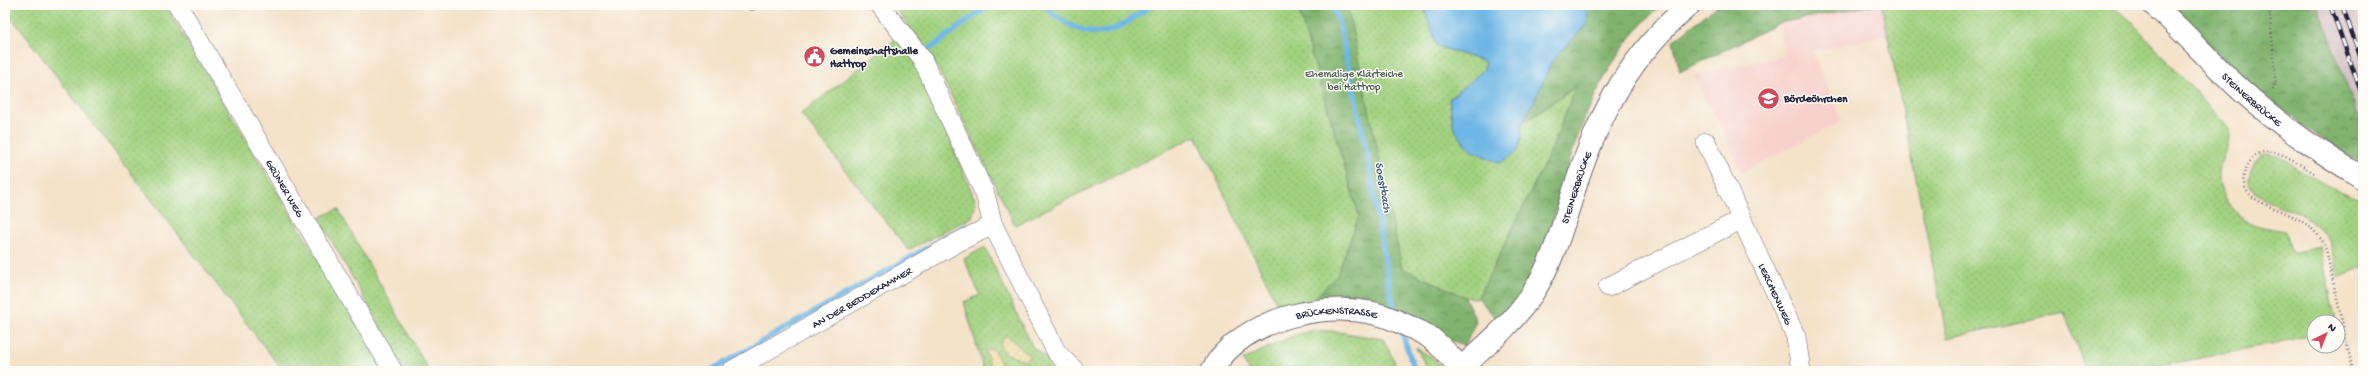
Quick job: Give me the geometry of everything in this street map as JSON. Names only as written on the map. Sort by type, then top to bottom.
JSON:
[{"type":"street","name":"GRÜNER WEG","points":[[178,5],[394,371]]},
{"type":"street","points":[[880,5],[922,59],[985,194],[993,225],[1057,353],[1075,371]]},
{"type":"street","name":"STEINERBRÜCKE","points":[[1463,369],[1518,314],[1534,291],[1555,249],[1596,130],[1615,92],[1638,58],[1671,21],[1689,5]]},
{"type":"street","name":"STEINERBRÜCKE","points":[[2154,5],[2183,30],[2240,90],[2266,112],[2307,144],[2363,178]]},
{"type":"street","name":"LERCHENWEG","points":[[1706,142],[1796,338],[1801,371]]},
{"type":"street","points":[[1608,287],[1742,219]]},
{"type":"street","name":"AN DER BEDDEKAMMER","points":[[731,371],[958,242],[993,225]]},
{"type":"street","name":"BRÜCKENSTRASSE","points":[[1212,371],[1219,358],[1253,330],[1279,318],[1308,312],[1352,310],[1390,318],[1428,337],[1463,369]]},
{"type":"path","points":[[2266,112],[2276,80],[2269,5]]},
{"type":"path","points":[[2316,174],[2281,153],[2269,150],[2261,152],[2247,166],[2244,178],[2245,188],[2252,197],[2265,205],[2294,216],[2316,231],[2325,245],[2353,371]]},
{"type":"shaded area","name":"Bördeöhrchen","points":[[1873,5],[1882,5],[1889,35],[1812,51],[1842,121],[1741,173],[1724,133],[1693,75],[1784,56],[1779,23]]},
{"type":"shaded area","points":[[2317,5],[2354,5],[2363,29],[2363,129]]},
{"type":"green space","points":[[5,5],[165,5],[385,371],[283,371],[5,9]]},
{"type":"green space","name":"Ehemalige Klärteiche bei Hattrop","points":[[893,5],[1423,5],[1437,46],[1485,62],[1484,70],[1449,100],[1454,129],[1522,136],[1522,123],[1577,86],[1549,155],[1478,298],[1465,297],[1408,271],[1311,302],[1280,310],[1196,136],[1015,225],[931,55]]},
{"type":"green space","name":"Ehemalige Klärteiche bei Hattrop","points":[[1297,5],[1347,5],[1402,268],[1465,297],[1476,321],[1465,346],[1446,338],[1311,302],[1337,275],[1359,216]]},
{"type":"green space","points":[[1587,5],[1661,5],[1630,39],[1604,78],[1584,120],[1576,141],[1542,255],[1526,286],[1500,323],[1478,298],[1549,155],[1576,86],[1522,123],[1534,102],[1552,61],[1588,23]]},
{"type":"green space","points":[[1718,5],[1873,5],[1779,23],[1680,72],[1673,41]]},
{"type":"green space","points":[[1882,5],[2111,5],[2130,20],[2229,129],[2227,147],[2220,167],[2219,181],[2224,196],[2233,210],[2253,224],[2286,231],[2291,253],[2320,247],[2334,314],[2306,314],[2306,337],[2136,371],[2086,371],[2064,312],[1947,338]]},
{"type":"green space","points":[[2165,5],[2317,5],[2363,129],[2363,164],[2309,130],[2259,91]]},
{"type":"green space","points":[[897,38],[917,63],[976,202],[972,217],[908,250],[801,114]]},
{"type":"green space","points":[[2269,154],[2278,156],[2330,187],[2363,200],[2363,267],[2338,277],[2330,244],[2323,232],[2304,216],[2268,201],[2253,191],[2249,184],[2249,175],[2257,160],[2264,155]]},
{"type":"green space","points":[[338,209],[429,371],[405,371],[319,218]]},
{"type":"green space","points":[[985,247],[1032,346],[1053,365],[1047,371],[984,371],[964,302],[980,295],[964,259]]},
{"type":"green space","points":[[1309,331],[1332,331],[1383,339],[1399,371],[1249,371],[1243,360],[1290,337]]},
{"type":"green space","points":[[1416,348],[1431,357],[1446,371],[1429,371]]},
{"type":"sand","points":[[1006,335],[1030,356],[1024,361],[1007,354],[999,345]]},
{"type":"sand","points":[[994,349],[1002,366],[996,371],[992,371],[985,350]]},
{"type":"water","points":[[1423,5],[1587,5],[1588,23],[1552,61],[1534,102],[1522,123],[1522,136],[1517,152],[1500,163],[1470,150],[1454,129],[1449,99],[1484,70],[1485,62],[1437,46]]},
{"type":"waterway","points":[[931,48],[989,5]]},
{"type":"waterway","points":[[1045,5],[1059,18],[1069,24],[1081,30],[1092,33],[1113,30],[1152,5]]},
{"type":"waterway","name":"Soestbach","points":[[1332,5],[1339,24],[1367,152],[1390,292],[1397,316]]},
{"type":"waterway","points":[[710,371],[966,226]]},
{"type":"waterway","name":"Soestbach","points":[[1401,330],[1415,371]]},
{"type":"railway","points":[[2330,5],[2363,97]]},
{"type":"railway","points":[[2342,5],[2363,64]]},
{"type":"place","name":"Gemeinschaftshalle Hattrop","points":[[815,56]]},
{"type":"place","name":"Bördeöhrchen","points":[[1769,98]]}]
